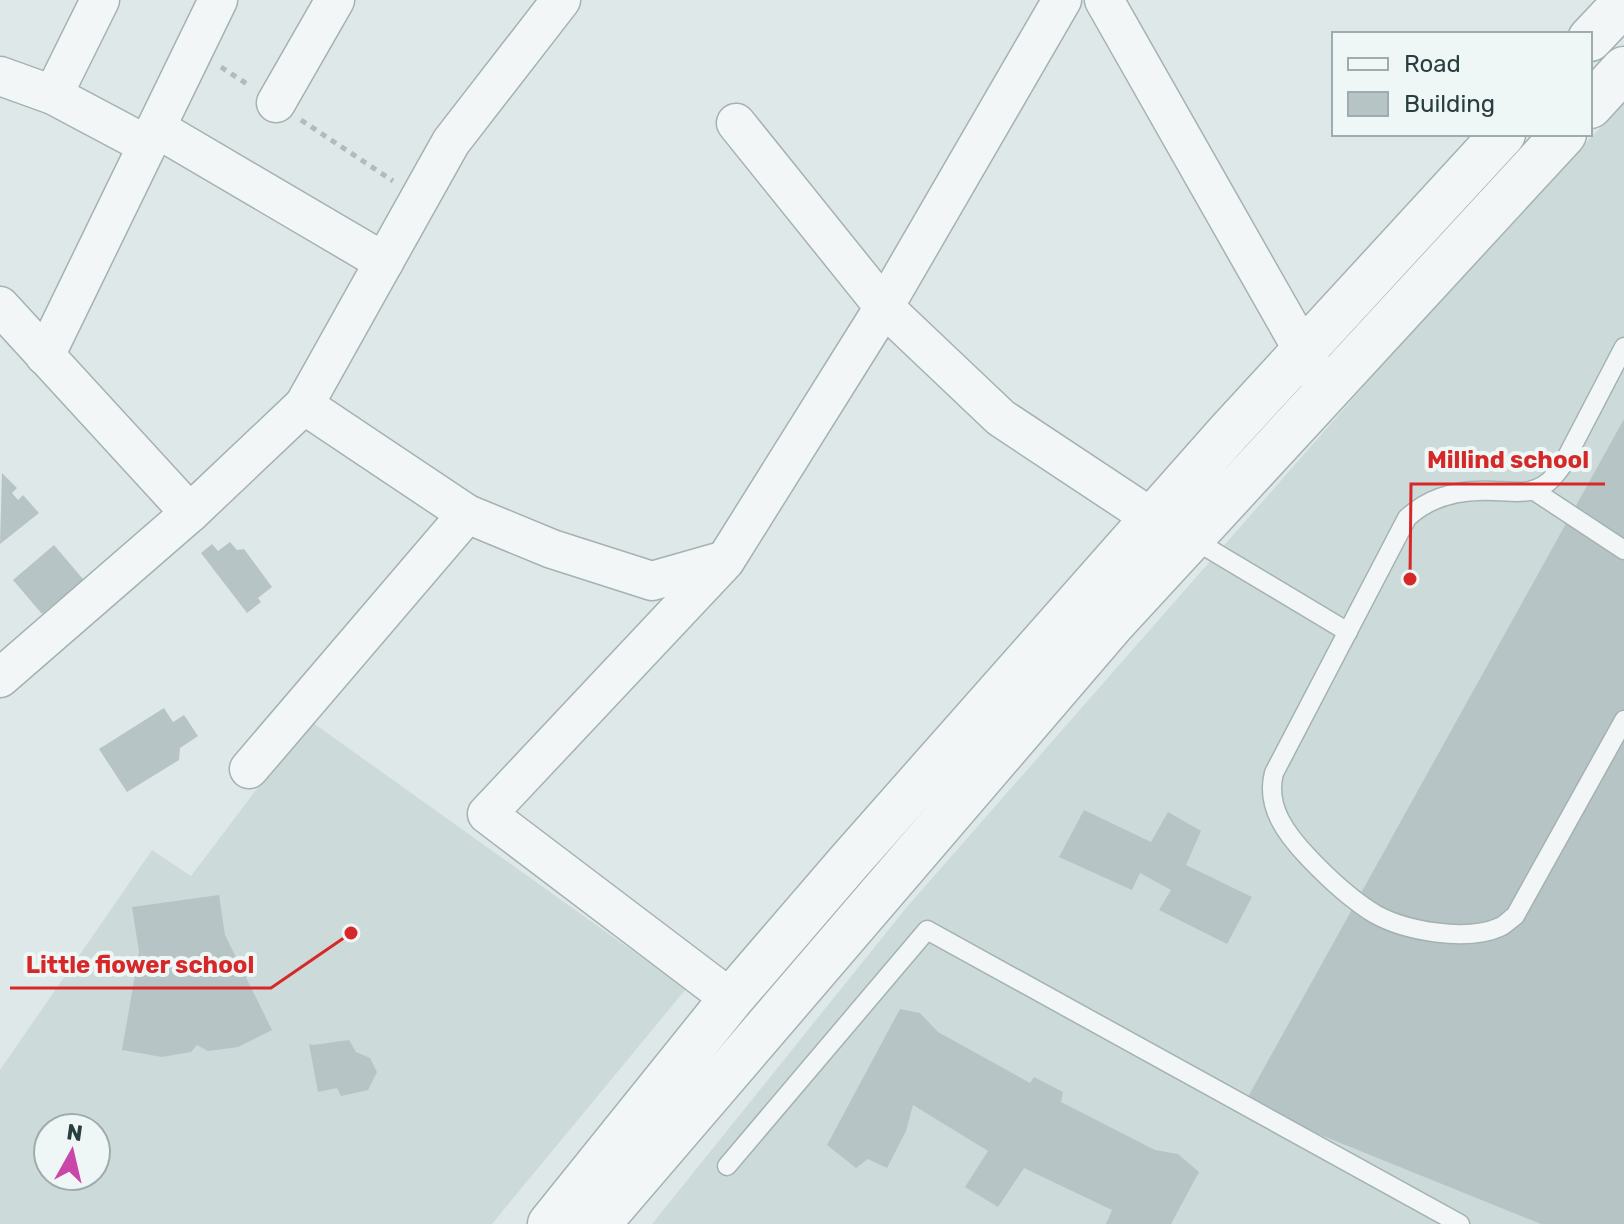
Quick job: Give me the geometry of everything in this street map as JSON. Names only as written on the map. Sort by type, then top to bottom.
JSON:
[{"type":"street","points":[[53,95],[100,0]]},
{"type":"street","points":[[45,356],[218,0]]},
{"type":"street","points":[[276,103],[335,0]]},
{"type":"street","points":[[0,678],[190,513],[304,405],[451,142],[561,0]]},
{"type":"street","points":[[731,999],[487,814],[725,561],[884,307],[1062,0]]},
{"type":"street","points":[[1104,0],[1326,391]]},
{"type":"street","points":[[1592,37],[1624,3]]},
{"type":"street","points":[[1592,104],[1624,69]]},
{"type":"street","points":[[0,76],[152,136],[384,262]]},
{"type":"street","points":[[736,123],[884,307],[1001,418],[1152,518]]},
{"type":"street","points":[[550,1224],[731,999],[1152,518],[1501,136]]},
{"type":"street","points":[[598,1224],[1093,646],[1562,136]]},
{"type":"street","points":[[0,306],[190,513]]},
{"type":"street","points":[[304,405],[467,514],[552,549],[652,581],[725,561]]},
{"type":"street","points":[[249,769],[467,514]]},
{"type":"lane","points":[[1624,347],[1562,466],[1549,483],[1533,490],[1461,492],[1439,497],[1420,506],[1407,518],[1274,773],[1271,797],[1285,829],[1332,881],[1377,915],[1402,925],[1458,934],[1500,927],[1515,916],[1624,720]]},
{"type":"lane","points":[[1533,490],[1624,550]]},
{"type":"lane","points":[[1191,538],[1348,632]]},
{"type":"lane","points":[[727,1166],[927,930],[1460,1224]]},
{"type":"shaded area","points":[[1624,103],[1624,1224],[652,1224],[906,908],[1484,249]]},
{"type":"shaded area","points":[[309,720],[686,989],[492,1224],[0,1224],[0,1070],[152,850],[191,876]]},
{"type":"building","points":[[1624,419],[1624,1224],[1541,1224],[1244,1104]]},
{"type":"building","points":[[2,473],[17,488],[12,493],[18,500],[23,495],[39,513],[0,544]]},
{"type":"building","points":[[230,542],[237,550],[244,549],[272,587],[258,598],[261,602],[247,613],[201,553],[212,544],[218,551]]},
{"type":"building","points":[[54,545],[88,585],[69,600],[65,595],[42,614],[13,580]]},
{"type":"building","points":[[164,708],[173,722],[184,715],[198,736],[180,748],[179,760],[127,792],[99,749]]},
{"type":"building","points":[[1084,810],[1151,842],[1168,812],[1201,831],[1186,865],[1252,897],[1227,944],[1159,910],[1171,890],[1140,873],[1132,890],[1059,857]]},
{"type":"building","points":[[219,895],[225,935],[272,1030],[238,1047],[208,1051],[197,1045],[191,1052],[162,1057],[122,1050],[139,952],[132,907]]},
{"type":"building","points":[[900,1009],[920,1013],[938,1032],[1030,1083],[1034,1077],[1063,1092],[1061,1102],[1155,1150],[1178,1154],[1199,1172],[1171,1224],[1106,1224],[1112,1210],[1024,1168],[998,1207],[965,1187],[988,1151],[913,1105],[906,1131],[887,1168],[868,1159],[856,1168],[827,1145]]},
{"type":"building","points":[[349,1040],[356,1052],[370,1058],[377,1072],[368,1090],[341,1096],[337,1088],[318,1092],[309,1044]]},
{"type":"place","name":"Millind school","points":[[1410,579]]},
{"type":"place","name":"Little fiower school","points":[[351,933]]}]
